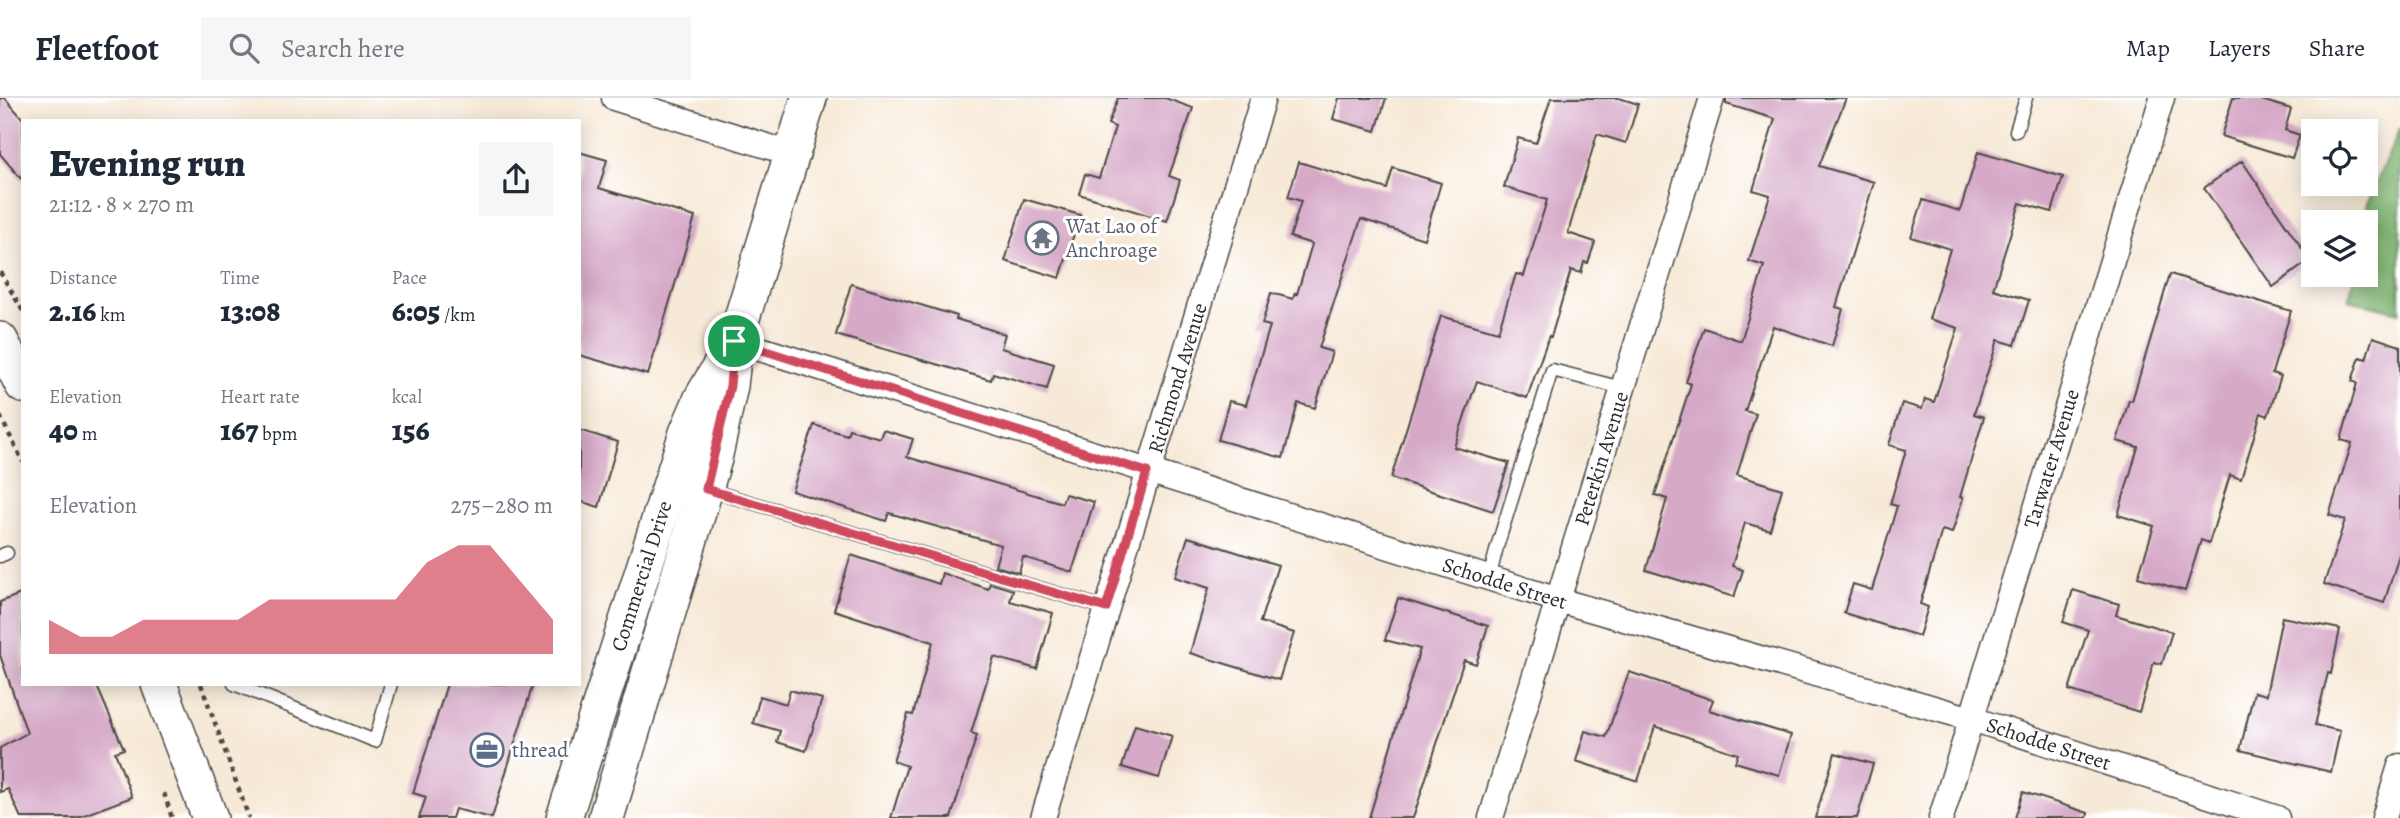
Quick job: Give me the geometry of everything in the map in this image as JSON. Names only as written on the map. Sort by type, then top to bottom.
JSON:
[{"type":"main road","name":"Commercial Drive","points":[[606,818],[706,489],[728,396],[734,341],[809,98]]},
{"type":"main road","points":[[0,340],[21,380]]},
{"type":"main road","name":"Commercial Drive","points":[[564,818],[687,433],[702,398],[734,341]]},
{"type":"main road","points":[[160,686],[210,818]]},
{"type":"street","points":[[614,98],[792,155]]},
{"type":"street","name":"Richmond Avenue","points":[[1043,818],[1263,98]]},
{"type":"street","name":"Peterkin Avenue","points":[[1491,818],[1712,98]]},
{"type":"street","name":"Tarwater Avenue","points":[[1941,818],[2162,98]]},
{"type":"street","name":"Schodde Street","points":[[734,341],[1489,579],[1972,719],[2277,818]]},
{"type":"street","points":[[2384,818],[2400,766]]},
{"type":"lane","points":[[2016,131],[2026,98]]},
{"type":"lane","points":[[1489,579],[1552,370],[1622,388]]},
{"type":"lane","points":[[706,489],[1106,608]]},
{"type":"lane","points":[[239,686],[375,741],[390,686]]},
{"type":"path","points":[[0,272],[21,308]]},
{"type":"path","points":[[0,416],[21,458]]},
{"type":"path","points":[[202,686],[249,818]]},
{"type":"green space","points":[[2400,128],[2400,312],[2349,300],[2352,287],[2378,287],[2378,210],[2366,210],[2370,196],[2378,196],[2378,178]]},
{"type":"building","points":[[0,98],[5,98],[23,119],[21,179],[0,154]]},
{"type":"building","points":[[1118,98],[1165,98],[1193,108],[1169,176],[1180,180],[1167,221],[1079,194],[1085,174],[1099,178],[1115,127],[1108,124]]},
{"type":"building","points":[[1339,98],[1386,98],[1376,131],[1333,119]]},
{"type":"building","points":[[1551,98],[1619,98],[1638,104],[1626,143],[1597,134],[1568,233],[1595,242],[1588,263],[1584,262],[1581,273],[1571,270],[1551,337],[1549,336],[1527,398],[1477,381],[1454,447],[1509,463],[1493,511],[1391,478],[1441,316],[1498,332],[1516,274],[1524,276],[1547,200],[1504,187],[1518,138],[1536,143]]},
{"type":"building","points":[[1726,98],[1846,98],[1819,166],[1874,182],[1836,307],[1843,309],[1832,346],[1773,326],[1745,411],[1756,414],[1737,475],[1782,489],[1770,530],[1745,523],[1732,566],[1743,570],[1734,597],[1646,570],[1667,499],[1655,495],[1691,384],[1686,382],[1704,328],[1741,341],[1764,266],[1749,261],[1770,195],[1753,190],[1775,119],[1726,104]]},
{"type":"building","points":[[2233,98],[2255,98],[2291,109],[2285,130],[2300,135],[2292,158],[2221,136]]},
{"type":"building","points":[[1978,152],[2063,177],[2052,212],[2020,203],[1993,289],[2029,300],[2015,345],[1998,340],[1974,414],[1984,417],[1960,497],[1963,498],[1952,533],[1942,530],[1920,604],[1928,607],[1919,636],[1844,613],[1853,584],[1872,590],[1897,506],[1890,504],[1906,450],[1889,445],[1902,403],[1922,409],[1925,399],[1934,402],[1958,328],[1929,319],[1950,249],[1911,237],[1923,200],[1960,211]]},
{"type":"building","points":[[581,153],[607,160],[599,188],[695,217],[648,375],[581,356]]},
{"type":"building","points":[[2242,161],[2301,247],[2301,267],[2273,287],[2204,188]]},
{"type":"building","points":[[1299,162],[1387,189],[1393,168],[1441,183],[1424,239],[1361,219],[1319,348],[1332,352],[1315,408],[1298,403],[1283,458],[1218,440],[1229,401],[1246,405],[1270,326],[1262,324],[1271,293],[1293,299],[1295,293],[1297,294],[1312,244],[1290,237],[1301,201],[1288,197]]},
{"type":"building","name":"Wat Lao of Anchroage","points":[[1024,199],[1080,215],[1060,278],[1005,261]]},
{"type":"building","points":[[2170,274],[2291,311],[2272,373],[2281,376],[2268,416],[2261,413],[2241,479],[2230,475],[2209,543],[2201,540],[2185,591],[2138,577],[2154,526],[2118,515],[2138,447],[2117,441],[2129,400],[2132,401]]},
{"type":"building","points":[[851,284],[957,316],[956,319],[1005,334],[1001,348],[1054,364],[1047,389],[993,373],[991,380],[836,335]]},
{"type":"building","points":[[2373,337],[2400,346],[2400,552],[2384,603],[2324,584],[2345,520],[2329,515],[2352,443],[2341,440],[2357,383],[2352,381],[2360,357],[2366,359]]},
{"type":"building","points":[[814,425],[847,435],[849,429],[880,438],[883,430],[913,439],[907,457],[1062,503],[1065,494],[1094,502],[1072,572],[1023,557],[1019,573],[995,566],[1001,545],[889,513],[886,521],[792,491]]},
{"type":"building","points":[[581,431],[618,442],[599,507],[581,502]]},
{"type":"building","points":[[1188,537],[1278,565],[1260,622],[1294,633],[1279,680],[1190,653],[1209,588],[1175,577]]},
{"type":"building","points":[[851,555],[939,584],[942,573],[988,589],[990,583],[1013,590],[1010,601],[1053,613],[1037,669],[994,657],[971,733],[977,735],[951,818],[891,818],[907,766],[893,761],[908,714],[913,715],[933,642],[834,610]]},
{"type":"building","points":[[2073,590],[2119,604],[2116,615],[2172,632],[2162,664],[2154,662],[2139,712],[2069,690],[2088,630],[2063,622]]},
{"type":"building","points":[[21,594],[21,686],[97,686],[124,749],[115,752],[132,797],[76,818],[21,818],[8,789],[0,792],[0,748],[27,733],[0,655],[0,602]]},
{"type":"building","points":[[1398,598],[1488,626],[1476,664],[1464,660],[1413,818],[1369,818],[1420,649],[1385,640]]},
{"type":"building","points":[[2282,617],[2340,629],[2331,674],[2328,673],[2315,725],[2340,731],[2331,772],[2240,750],[2254,692],[2266,695]]},
{"type":"building","points":[[1629,672],[1713,700],[1709,710],[1791,735],[1779,775],[1735,762],[1738,754],[1655,726],[1638,781],[1576,761],[1585,731],[1606,737]]},
{"type":"building","points":[[446,686],[532,686],[492,818],[455,809],[452,818],[419,818],[426,797],[413,793]]},
{"type":"building","points":[[790,690],[822,699],[806,751],[777,742],[780,731],[753,723],[760,696],[786,704]]},
{"type":"building","points":[[1135,725],[1172,736],[1159,778],[1122,767]]},
{"type":"building","points":[[1835,753],[1873,764],[1857,818],[1815,818]]},
{"type":"building","points":[[2023,792],[2088,813],[2087,818],[2015,818]]},
{"type":"place","name":"Wat Lao of Anchroage","points":[[1042,238]]},
{"type":"place","name":"thread","points":[[487,750]]},
{"type":"route","points":[[734,341],[1147,472],[1106,608],[706,489],[730,386],[734,341]]}]
